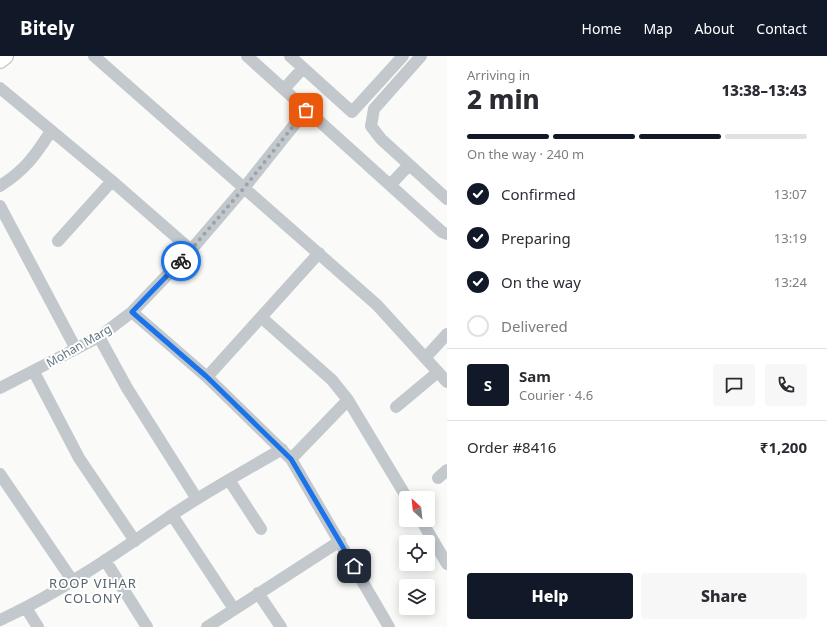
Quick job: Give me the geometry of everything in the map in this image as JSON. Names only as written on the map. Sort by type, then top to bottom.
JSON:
[{"type":"street","points":[[0,60],[5,56]]},
{"type":"street","points":[[94,56],[377,305],[447,382]]},
{"type":"street","points":[[247,56],[442,232],[447,234]]},
{"type":"street","points":[[290,56],[352,112],[403,56]]},
{"type":"street","points":[[421,56],[374,110],[371,126],[381,139],[447,199]]},
{"type":"street","points":[[284,89],[303,68]]},
{"type":"street","points":[[0,88],[112,181],[191,250]]},
{"type":"street","name":"Mohan Marg","points":[[2,383],[34,372],[100,336],[132,312],[191,250],[244,188],[306,110]]},
{"type":"street","points":[[0,186],[13,178],[32,160],[51,131]]},
{"type":"street","points":[[390,185],[409,165]]},
{"type":"street","points":[[58,241],[112,181]]},
{"type":"street","points":[[0,206],[76,349]]},
{"type":"street","points":[[207,377],[262,318],[319,253]]},
{"type":"street","points":[[132,312],[207,377],[291,459],[389,627]]},
{"type":"street","points":[[262,318],[332,380],[348,400],[403,491]]},
{"type":"street","points":[[425,358],[447,334]]},
{"type":"street","points":[[100,336],[127,388],[197,499]]},
{"type":"street","points":[[34,372],[79,458],[135,541]]},
{"type":"street","points":[[396,407],[438,372]]},
{"type":"street","points":[[291,459],[348,400]]},
{"type":"street","points":[[2,615],[26,608],[135,541],[197,499],[282,449]]},
{"type":"street","points":[[438,478],[447,470]]},
{"type":"street","points":[[0,474],[72,580]]},
{"type":"street","points":[[229,480],[261,529]]},
{"type":"street","points":[[172,515],[234,609]]},
{"type":"street","points":[[424,527],[447,564]]},
{"type":"street","points":[[207,627],[340,541]]},
{"type":"street","points":[[105,560],[147,627]]},
{"type":"street","points":[[258,594],[281,627]]},
{"type":"street","points":[[26,608],[38,627]]},
{"type":"way so far","points":[[181,261],[244,188],[306,110]]},
{"type":"district","name":"ROOP VIHAR COLONY","points":[[93,590]]},
{"type":"route","points":[[181,261],[132,312],[207,377],[291,459],[354,566]]}]
